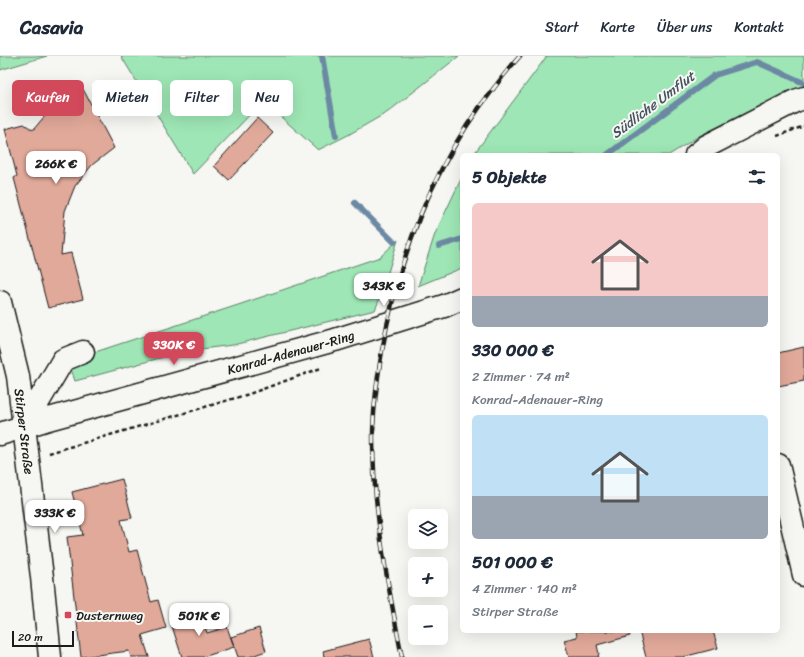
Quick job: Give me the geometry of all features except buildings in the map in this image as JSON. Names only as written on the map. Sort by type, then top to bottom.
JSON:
[{"type":"street","points":[[698,153],[707,146],[799,99]]},
{"type":"street","name":"Konrad-Adenauer-Ring","points":[[0,434],[24,426],[335,340],[444,306],[460,299]]},
{"type":"street","name":"Stirper Straße","points":[[0,302],[18,376],[29,458],[50,657]]},
{"type":"street","points":[[24,426],[63,360],[83,352]]},
{"type":"street","points":[[780,481],[783,504],[804,575]]},
{"type":"path","points":[[29,458],[248,394],[322,368]]},
{"type":"green space","points":[[0,56],[47,56],[0,70]]},
{"type":"green space","points":[[121,56],[459,56],[388,112],[318,150],[280,116],[293,116],[293,80],[241,80],[241,116],[249,116],[193,174],[158,116],[162,116],[162,80],[136,80]]},
{"type":"green space","points":[[547,56],[804,56],[804,90],[745,114],[699,136],[672,153],[474,153]]},
{"type":"green space","points":[[460,181],[460,269],[418,286],[435,234]]},
{"type":"green space","points":[[398,240],[375,310],[233,345],[186,351],[75,381],[70,366],[74,359],[380,257]]},
{"type":"waterway","name":"Südliche Umflut","points":[[322,56],[336,136]]},
{"type":"waterway","name":"Südliche Umflut","points":[[610,153],[715,75],[757,62],[804,83]]},
{"type":"waterway","name":"Südliche Umflut","points":[[355,203],[394,242]]},
{"type":"waterway","name":"Südliche Umflut","points":[[439,246],[460,240]]},
{"type":"railway","points":[[402,657],[378,521],[374,466],[373,438],[377,384],[389,315],[409,246],[421,213],[436,180],[453,148],[472,118],[520,56]]},
{"type":"place","name":"Dusternweg","points":[[68,615]]}]
